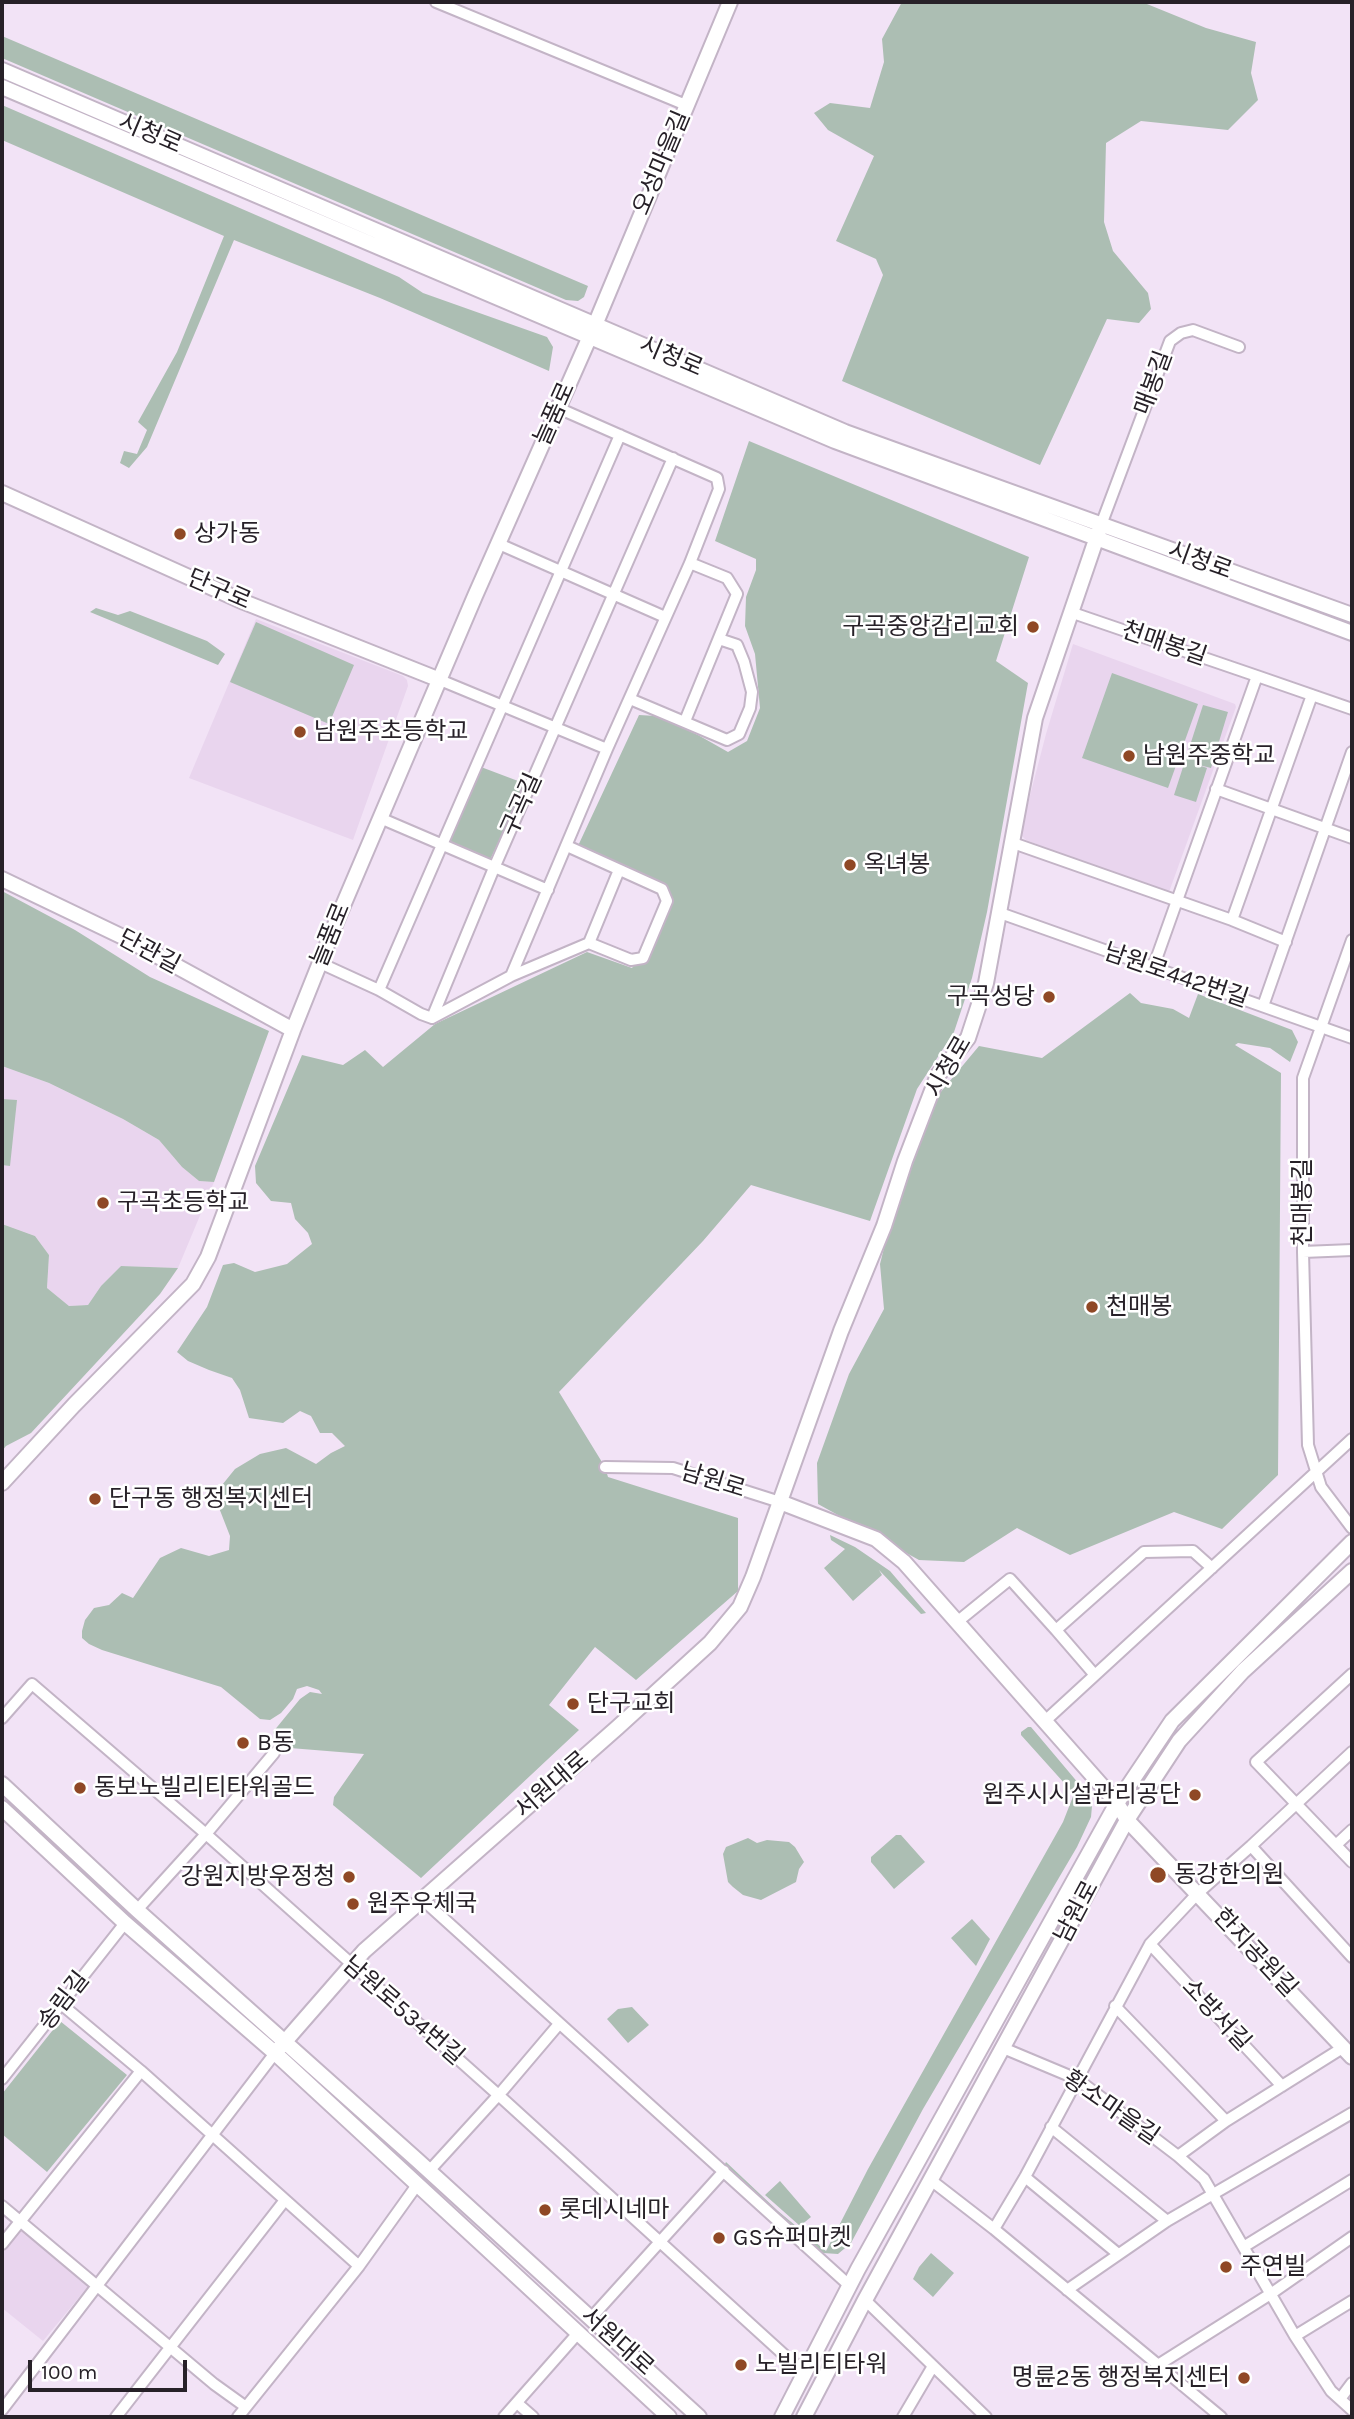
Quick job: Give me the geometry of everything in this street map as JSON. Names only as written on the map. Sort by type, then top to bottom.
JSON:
[{"type":"street","points":[[436,2],[686,105]]},
{"type":"street","name":"오성마을길","points":[[592,330],[730,2]]},
{"type":"street","name":"시청로","points":[[2,71],[592,330]]},
{"type":"street","name":"시청로","points":[[2,87],[592,330],[1352,633]]},
{"type":"street","name":"늘품로","points":[[2,1483],[193,1284],[208,1257],[293,1030],[380,818],[592,330]]},
{"type":"street","name":"매봉길","points":[[1099,533],[1170,341],[1187,330],[1193,330],[1239,347]]},
{"type":"street","points":[[511,976],[607,749],[690,564],[719,489],[717,478],[558,408]]},
{"type":"street","points":[[379,990],[620,435]]},
{"type":"street","name":"구곡길","points":[[432,1018],[494,868],[673,458]]},
{"type":"street","name":"단구로","points":[[2,493],[244,602],[440,680]]},
{"type":"street","name":"시청로","points":[[780,1502],[841,1331],[884,1226],[905,1161],[938,1075],[968,1038],[986,983],[1035,718],[1099,533]]},
{"type":"street","name":"시청로","points":[[1099,533],[1352,615]]},
{"type":"street","points":[[499,544],[665,617]]},
{"type":"street","points":[[685,721],[737,594],[727,578],[690,564]]},
{"type":"street","name":"천매봉길","points":[[1070,612],[1352,709]]},
{"type":"street","points":[[630,699],[727,740],[739,734],[750,708],[752,692],[737,645],[719,639]]},
{"type":"street","points":[[1153,968],[1257,677]]},
{"type":"street","points":[[440,680],[607,749]]},
{"type":"street","points":[[1232,920],[1312,695]]},
{"type":"street","points":[[1263,1006],[1352,752]]},
{"type":"street","points":[[1216,789],[1352,838]]},
{"type":"street","points":[[380,818],[548,890]]},
{"type":"street","points":[[1013,843],[1232,920],[1286,942]]},
{"type":"street","points":[[567,846],[662,889],[667,901],[643,958],[631,960],[589,943]]},
{"type":"street","points":[[320,963],[432,1018],[511,976],[589,943],[619,870]]},
{"type":"street","name":"단관길","points":[[2,879],[125,938],[293,1030]]},
{"type":"street","name":"남원로442번길","points":[[1000,913],[1352,1038]]},
{"type":"street","name":"천매봉길","points":[[1352,940],[1303,1078],[1303,1252],[1308,1445],[1321,1488],[1352,1528]]},
{"type":"street","points":[[1303,1252],[1352,1250]]},
{"type":"street","points":[[1045,1721],[1352,1439]]},
{"type":"street","name":"남원로","points":[[605,1467],[673,1468],[780,1502],[876,1539],[904,1562],[1117,1803]]},
{"type":"street","name":"서원대로","points":[[212,2134],[280,2047],[351,1965],[710,1643],[740,1606],[754,1577],[780,1502]]},
{"type":"street","name":"남원로","points":[[782,2417],[849,2286],[1117,1803],[1172,1721],[1352,1542]]},
{"type":"street","points":[[1056,1630],[1144,1552],[1193,1551],[1212,1568]]},
{"type":"street","name":"남원로","points":[[804,2417],[1127,1819],[1179,1741],[1243,1671],[1352,1571]]},
{"type":"street","points":[[957,1622],[1010,1579],[1094,1674]]},
{"type":"street","points":[[1352,1674],[1256,1762],[1352,1862]]},
{"type":"street","name":"남원로534번길","points":[[2,1718],[32,1684],[206,1834],[792,2362],[806,2371]]},
{"type":"street","points":[[994,2229],[1025,2178],[1150,1944],[1198,1893],[1352,1752]]},
{"type":"street","points":[[125,1923],[274,1754]]},
{"type":"street","name":"서원대로","points":[[2,1784],[280,2047],[418,2185],[669,2417]]},
{"type":"street","name":"한지공원길","points":[[1117,1803],[1127,1819],[1348,2052]]},
{"type":"street","name":"서원대로","points":[[2,1808],[125,1923],[429,2171],[699,2417]]},
{"type":"street","points":[[1336,1844],[1352,1830]]},
{"type":"street","points":[[1251,1846],[1352,1957]]},
{"type":"street","points":[[422,1899],[865,2300],[986,2417]]},
{"type":"street","name":"송림길","points":[[2,2079],[125,1923]]},
{"type":"street","name":"소방서길","points":[[1150,1944],[1282,2086]]},
{"type":"street","points":[[61,2004],[141,2071],[359,2266]]},
{"type":"street","points":[[1115,2006],[1226,2121]]},
{"type":"street","points":[[238,2417],[359,2266],[429,2171],[559,2024]]},
{"type":"street","name":"황소마을길","points":[[1003,2048],[1077,2079],[1204,2179],[1272,2292],[1295,2336],[1331,2391],[1352,2410]]},
{"type":"street","name":"황소마을길","points":[[1178,2156],[1226,2121],[1282,2086],[1348,2052]]},
{"type":"street","points":[[2,2244],[141,2071]]},
{"type":"street","points":[[1067,2290],[1167,2221],[1352,2113]]},
{"type":"street","points":[[1051,2127],[1167,2221]]},
{"type":"street","points":[[2,2410],[212,2134]]},
{"type":"street","points":[[591,2318],[724,2171]]},
{"type":"street","points":[[1025,2178],[1117,2253]]},
{"type":"street","points":[[1245,2246],[1352,2180]]},
{"type":"street","points":[[932,2181],[1221,2417]]},
{"type":"street","points":[[116,2417],[285,2200]]},
{"type":"street","points":[[2,2206],[246,2407]]},
{"type":"street","points":[[1158,2365],[1352,2237]]},
{"type":"street","points":[[1295,2336],[1352,2301]]},
{"type":"street","points":[[504,2417],[579,2332]]},
{"type":"street","points":[[903,2417],[933,2366]]},
{"type":"street","points":[[1340,2399],[1352,2383]]},
{"type":"street","points":[[517,2403],[533,2417]]},
{"type":"shaded area","name":"남원주초등학교","points":[[256,619],[403,676],[407,680],[408,686],[353,840],[189,778]]},
{"type":"shaded area","name":"남원주중학교","points":[[1073,644],[1235,704],[1166,895],[1026,840],[1020,834]]},
{"type":"shaded area","name":"구곡초등학교","points":[[2,1066],[49,1083],[123,1119],[159,1140],[182,1167],[199,1181],[214,1182],[178,1268],[121,1266],[101,1286],[88,1305],[69,1306],[47,1288],[49,1255],[35,1236],[2,1224]]},
{"type":"shaded area","points":[[23,2228],[91,2283],[43,2341],[2,2308],[2,2254]]},
{"type":"green space","points":[[902,2],[1142,2],[1206,28],[1256,42],[1251,73],[1258,100],[1228,130],[1141,121],[1106,143],[1104,222],[1113,251],[1148,293],[1151,309],[1139,323],[1107,319],[1040,465],[842,381],[883,275],[876,259],[836,241],[874,156],[828,130],[814,113],[830,103],[870,108],[884,62],[882,39]]},
{"type":"green space","points":[[2,36],[588,286],[584,297],[578,301],[566,300],[2,58]]},
{"type":"green space","points":[[2,105],[399,277],[423,293],[547,337],[553,347],[549,371],[380,298],[234,240],[147,447],[129,468],[120,463],[124,451],[137,454],[147,430],[138,422],[177,352],[224,236],[2,140]]},
{"type":"green space","points":[[749,441],[1029,557],[996,661],[1028,683],[987,912],[972,978],[954,1032],[917,1089],[870,1221],[751,1185],[703,1241],[559,1392],[605,1467],[608,1477],[738,1518],[738,1591],[636,1680],[595,1647],[549,1705],[579,1730],[421,1878],[333,1805],[334,1797],[364,1754],[290,1748],[276,1740],[273,1732],[300,1699],[310,1692],[322,1694],[319,1690],[307,1686],[297,1689],[293,1699],[281,1713],[270,1720],[260,1719],[221,1687],[102,1650],[82,1638],[82,1631],[85,1620],[94,1608],[109,1605],[122,1593],[133,1598],[160,1558],[181,1548],[209,1556],[229,1550],[230,1536],[214,1495],[235,1469],[260,1454],[286,1448],[316,1464],[345,1446],[332,1433],[320,1433],[311,1416],[300,1411],[283,1423],[249,1418],[240,1390],[232,1378],[188,1361],[177,1352],[207,1307],[223,1265],[234,1263],[255,1272],[287,1264],[312,1244],[308,1233],[295,1219],[291,1203],[271,1201],[256,1183],[255,1166],[302,1055],[343,1065],[365,1050],[383,1067],[435,1024],[587,952],[632,968],[656,935],[670,904],[662,884],[577,848],[639,715],[656,716],[728,752],[747,741],[760,708],[755,654],[745,626],[746,597],[756,570],[756,559],[715,541]]},
{"type":"green space","points":[[96,608],[118,615],[130,611],[207,641],[225,654],[218,665],[90,612]]},
{"type":"green space","points":[[256,622],[354,665],[329,724],[230,682]]},
{"type":"green space","points":[[1112,673],[1198,704],[1168,788],[1082,758]]},
{"type":"green space","points":[[1203,705],[1228,712],[1211,768],[1195,764],[1207,768],[1196,802],[1174,795]]},
{"type":"green space","points":[[481,767],[526,784],[490,860],[449,842]]},
{"type":"green space","points":[[2,891],[75,930],[150,977],[269,1031],[214,1182],[199,1181],[182,1167],[159,1140],[123,1119],[49,1083],[2,1066]]},
{"type":"green space","points":[[1130,993],[1141,1003],[1173,1009],[1189,1018],[1198,994],[1292,1030],[1298,1042],[1290,1062],[1270,1048],[1238,1043],[1235,1045],[1281,1073],[1278,1475],[1222,1529],[1174,1512],[1070,1555],[1017,1528],[964,1562],[919,1560],[818,1504],[817,1463],[849,1374],[884,1309],[880,1264],[889,1228],[939,1094],[979,1046],[1042,1058]]},
{"type":"green space","points":[[2,1099],[17,1100],[10,1166],[2,1165]]},
{"type":"green space","points":[[2,1224],[35,1236],[49,1255],[47,1288],[69,1306],[88,1305],[101,1286],[121,1266],[178,1268],[160,1294],[31,1433],[6,1446],[2,1451]]},
{"type":"green space","points":[[830,1535],[855,1547],[890,1571],[926,1613],[921,1614],[879,1570],[882,1575],[853,1601],[824,1568],[845,1549],[831,1540]]},
{"type":"green space","points":[[1031,1727],[1090,1797],[1091,1817],[1077,1847],[923,2109],[851,2243],[838,2254],[823,2253],[723,2168],[726,2162],[826,2251],[868,2169],[1063,1822],[1074,1794],[1021,1735]]},
{"type":"green space","points":[[896,1835],[901,1835],[925,1862],[894,1889],[871,1862],[871,1857]]},
{"type":"green space","points":[[748,1838],[757,1843],[767,1840],[789,1842],[795,1847],[804,1862],[796,1882],[761,1900],[743,1895],[733,1887],[728,1882],[723,1854],[726,1847]]},
{"type":"green space","points":[[972,1919],[990,1939],[976,1966],[951,1938]]},
{"type":"green space","points":[[632,2007],[649,2025],[628,2043],[607,2019],[618,2009]]},
{"type":"green space","points":[[60,2021],[127,2075],[47,2172],[2,2134],[2,2094]]},
{"type":"green space","points":[[780,2181],[811,2217],[800,2226],[765,2195]]},
{"type":"green space","points":[[931,2253],[954,2273],[933,2297],[913,2279]]},
{"type":"place","name":"상가동","points":[[180,534]]},
{"type":"place","name":"구곡중앙감리교회","points":[[1033,627]]},
{"type":"place","name":"남원주초등학교","points":[[300,732]]},
{"type":"place","name":"남원주중학교","points":[[1129,756]]},
{"type":"place","name":"옥녀봉","points":[[850,865]]},
{"type":"place","name":"구곡성당","points":[[1049,997]]},
{"type":"place","name":"구곡초등학교","points":[[103,1203]]},
{"type":"place","name":"천매봉","points":[[1092,1307]]},
{"type":"place","name":"단구동 행정복지센터","points":[[95,1499]]},
{"type":"place","name":"단구교회","points":[[573,1704]]},
{"type":"place","name":"B동","points":[[243,1743]]},
{"type":"place","name":"동보노빌리티타워골드","points":[[80,1788]]},
{"type":"place","name":"원주시시설관리공단","points":[[1195,1795]]},
{"type":"place","name":"동강한의원","points":[[1158,1875]]},
{"type":"place","name":"강원지방우정청","points":[[349,1877]]},
{"type":"place","name":"원주우체국","points":[[353,1904]]},
{"type":"place","name":"롯데시네마","points":[[545,2210]]},
{"type":"place","name":"GS슈퍼마켓","points":[[719,2238]]},
{"type":"place","name":"주연빌","points":[[1226,2267]]},
{"type":"place","name":"노빌리티타워","points":[[741,2365]]},
{"type":"place","name":"명륜2동 행정복지센터","points":[[1244,2378]]}]
